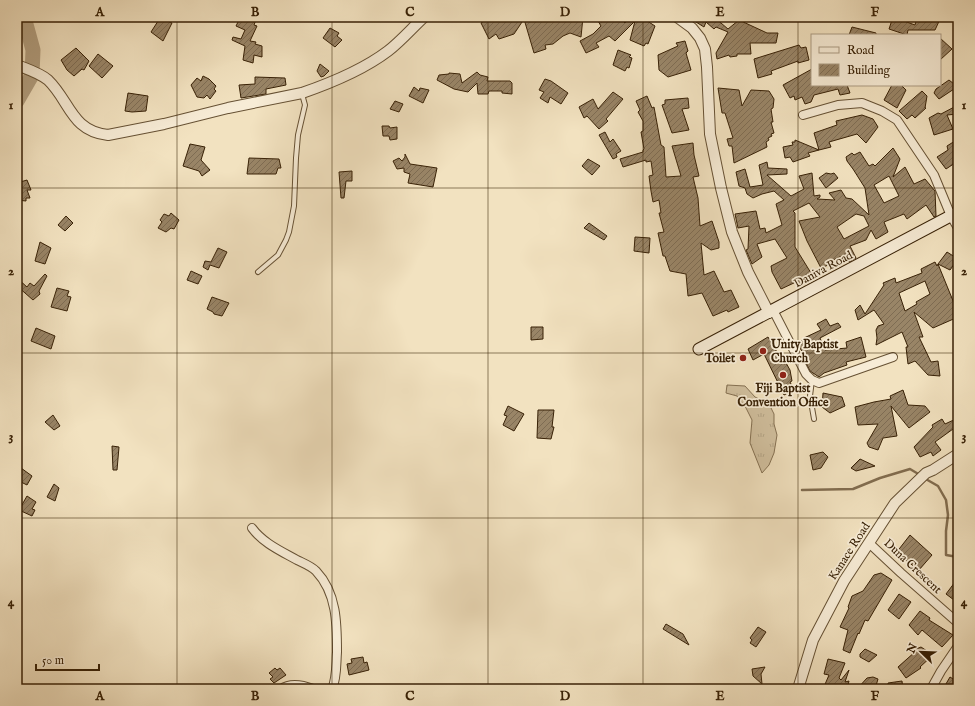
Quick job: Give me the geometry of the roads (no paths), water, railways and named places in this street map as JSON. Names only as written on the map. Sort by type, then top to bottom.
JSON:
[{"type":"main road","name":"Daniva Road","points":[[699,349],[954,214]]},
{"type":"street","points":[[21,66],[45,79],[51,84],[74,118],[83,127],[95,133],[108,135],[120,134],[228,108],[302,93],[354,72],[388,51],[424,17]]},
{"type":"street","points":[[677,17],[692,28],[700,38],[705,49],[710,134],[732,232],[748,272],[806,374],[812,380],[819,383],[893,357]]},
{"type":"street","points":[[803,115],[838,105],[862,103],[882,111],[897,120],[934,175],[954,214],[958,228]]},
{"type":"street","name":"Kanace Road","points":[[798,689],[812,640],[844,581],[869,542],[895,504],[918,480],[926,473],[958,454]]},
{"type":"street","points":[[252,528],[265,542],[316,571],[330,592],[337,631],[336,670],[332,689]]},
{"type":"street","name":"Duna Crescent","points":[[869,542],[901,573],[958,623]]},
{"type":"street","points":[[931,689],[958,646]]},
{"type":"street","points":[[281,689],[288,685],[304,686],[313,689]]},
{"type":"lane","points":[[258,272],[278,255],[289,232],[294,206],[298,134],[305,105],[302,93]]},
{"type":"lane","points":[[812,380],[810,396],[814,419]]},
{"type":"waterway","points":[[17,101],[32,75],[33,50],[24,17]]},
{"type":"waterway","points":[[802,490],[853,489],[880,478],[910,469],[920,475]]},
{"type":"waterway","points":[[924,478],[938,486],[946,500],[948,515],[946,555],[958,557]]},
{"type":"place","name":"Unity Baptist Church","points":[[763,351]]},
{"type":"place","name":"Toilet","points":[[743,358]]},
{"type":"place","name":"Fiji Baptist Convention Office","points":[[783,375]]}]
